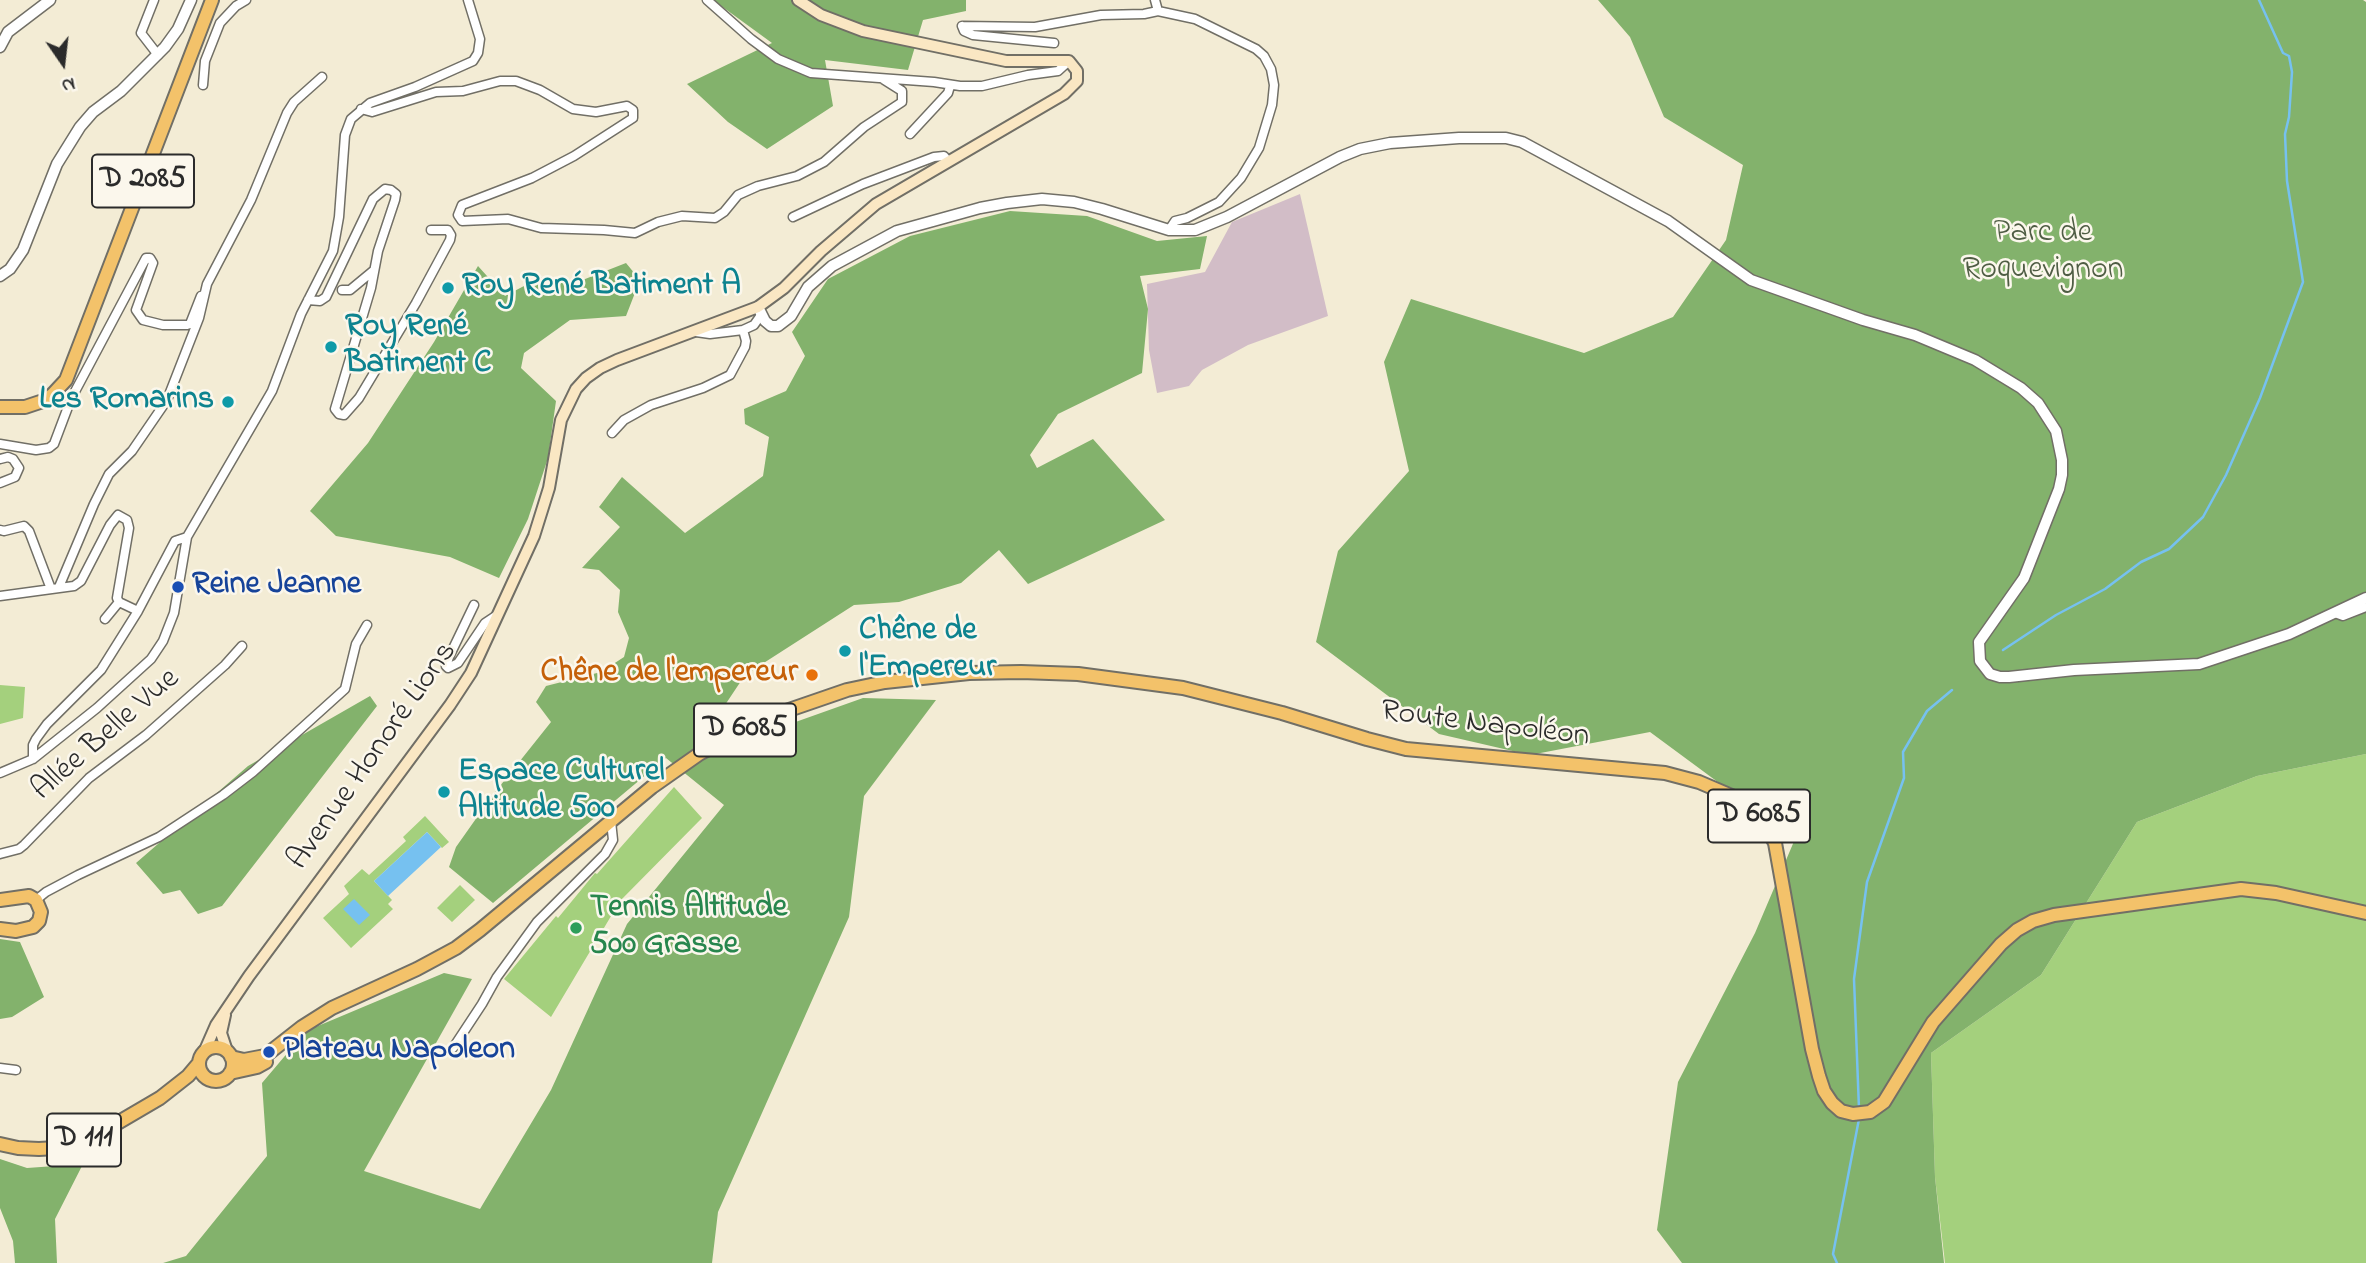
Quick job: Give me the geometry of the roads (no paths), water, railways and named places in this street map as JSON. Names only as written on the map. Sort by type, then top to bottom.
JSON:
[{"type":"main road","name":"D 2085","points":[[0,407],[14,408],[43,401],[66,380],[212,0]]},
{"type":"main road","points":[[798,0],[821,15],[874,33],[1006,61],[1069,61]]},
{"type":"main road","name":"Avenue Honoré Lions","points":[[205,1051],[216,1025],[249,976],[471,673],[534,536],[549,488],[561,420],[576,389],[600,368],[760,311],[821,251],[876,204],[1074,86],[1078,76],[1069,61]]},
{"type":"main road","name":"Route Napoléon","points":[[229,1054],[244,1060],[265,1056],[332,1008],[418,969],[456,948],[652,787],[699,754],[786,711],[847,690],[885,682],[969,673],[1079,674],[1135,681],[1202,692],[1406,748],[1644,771],[1685,778],[1717,788],[1745,804],[1760,817],[1773,837],[1819,1076],[1832,1103],[1841,1111],[1853,1114],[1870,1112],[1884,1102],[1933,1022],[2006,939],[2033,920],[2241,889],[2276,893],[2366,914]]},
{"type":"main road","points":[[0,900],[22,895],[36,900],[41,912],[39,921],[33,927],[16,931],[0,929]]},
{"type":"main road","points":[[226,1012],[221,1033],[229,1054],[232,1068],[230,1073],[219,1080],[209,1079],[202,1073],[199,1063],[205,1051],[214,1047],[229,1054]]},
{"type":"main road","name":"Route Napoléon","points":[[230,1073],[257,1067],[267,1061],[289,1037]]},
{"type":"main road","name":"D 111","points":[[160,1098],[188,1076],[199,1063]]},
{"type":"main road","name":"D 111","points":[[0,1144],[39,1149],[78,1142],[102,1132],[160,1098],[209,1079]]},
{"type":"street","points":[[0,47],[8,32],[50,0]]},
{"type":"street","points":[[153,0],[141,33],[158,55]]},
{"type":"street","points":[[0,276],[10,269],[23,250],[57,164],[80,127],[93,112],[121,91],[158,55],[172,38],[191,0]]},
{"type":"street","points":[[203,85],[205,61],[219,23],[246,0]]},
{"type":"street","points":[[0,773],[33,760],[97,708],[151,659],[167,633],[174,613],[187,537],[272,391],[289,342],[333,251],[339,217],[345,135],[351,120],[370,103],[473,61],[478,53],[480,39],[467,0]]},
{"type":"street","points":[[706,0],[778,59],[811,73],[934,82],[950,86],[982,86],[1058,71],[1069,61]]},
{"type":"street","points":[[1155,0],[1158,11]]},
{"type":"street","points":[[1054,43],[973,35],[964,31],[962,26],[1035,27],[1101,15],[1158,11],[1195,19],[1256,49],[1264,56],[1271,69],[1274,85],[1272,105],[1259,148],[1241,178],[1219,202],[1175,221],[1169,230]]},
{"type":"street","points":[[0,444],[36,450],[52,447],[71,399],[146,258],[150,258],[153,263],[136,310],[144,320],[172,326],[190,324],[195,307],[251,200],[287,113],[294,102],[322,77]]},
{"type":"street","points":[[361,109],[372,112],[436,92],[463,91],[500,81],[516,81],[540,90],[573,109],[596,112],[627,106],[634,110],[633,118],[574,156],[532,178],[462,205],[458,215],[462,222],[508,219],[541,228],[635,233],[658,222],[682,216],[715,218],[724,212],[738,195],[758,186],[797,176],[824,162],[864,127],[902,102],[902,91],[883,79]]},
{"type":"street","points":[[910,134],[948,93],[950,86]]},
{"type":"street","points":[[760,311],[771,326],[785,323],[808,287],[832,266],[897,230],[998,205],[1042,199],[1074,202],[1169,230],[1195,230],[1360,149],[1390,143],[1506,138],[1522,142],[1668,221],[1751,280],[1863,320],[1915,335],[1975,360],[2021,388],[2038,403],[2056,431],[2062,475],[2024,578],[1979,642],[1980,661],[1990,674],[2009,677],[2087,669],[2199,664],[2289,634],[2366,598]]},
{"type":"street","points":[[793,217],[863,184],[934,157],[944,156],[948,160]]},
{"type":"street","points":[[308,300],[320,301],[326,297],[373,199],[385,189],[391,190],[396,194],[396,200],[337,399],[335,409],[344,415],[359,398],[446,249],[451,234],[448,230],[431,230]]},
{"type":"street","points":[[342,289],[350,290],[373,271]]},
{"type":"street","points":[[55,588],[109,474],[132,451],[167,400],[199,318],[207,285]]},
{"type":"street","points":[[696,332],[710,334],[743,330],[754,325],[760,311]]},
{"type":"street","points":[[612,433],[624,420],[651,405],[703,388],[730,375],[745,347],[743,330]]},
{"type":"street","points":[[73,362],[87,369]]},
{"type":"street","points":[[0,459],[13,459],[19,468],[15,478],[0,483]]},
{"type":"street","points":[[0,596],[74,586],[81,581],[118,515],[124,516],[129,528],[117,592],[119,602]]},
{"type":"street","points":[[0,530],[24,526],[29,531],[55,588]]},
{"type":"street","points":[[33,760],[33,745],[36,739],[47,724],[101,670],[138,611],[175,541],[187,537]]},
{"type":"street","points":[[119,602],[138,611]]},
{"type":"street","points":[[105,619],[119,602]]},
{"type":"street","points":[[474,606],[449,657],[446,666],[448,668],[458,663],[485,623],[500,613]]},
{"type":"street","points":[[2335,613],[2343,616],[2366,607]]},
{"type":"street","points":[[36,900],[78,875],[159,837],[253,772],[345,690],[356,644],[367,625]]},
{"type":"street","name":"Allée Belle Vue","points":[[0,854],[24,845],[89,778],[146,735],[225,665],[242,646]]},
{"type":"street","points":[[453,1048],[497,977],[537,922],[605,854],[613,841],[611,821]]},
{"type":"street","points":[[0,1068],[16,1070]]},
{"type":"water","points":[[427,832],[441,847],[388,896],[374,881]]},
{"type":"water","points":[[354,899],[370,915],[359,925],[343,909]]},
{"type":"waterway","points":[[2003,650],[2056,615],[2105,589],[2141,562],[2169,549],[2203,517],[2226,475],[2260,398],[2303,282],[2287,181],[2285,134],[2292,72],[2289,56],[2283,53],[2259,0]]},
{"type":"waterway","points":[[1859,1109],[1854,979],[1867,882],[1904,778],[1903,752],[1927,711],[1952,690]]},
{"type":"waterway","points":[[1837,1263],[1833,1254],[1859,1119]]},
{"type":"place","name":"Roy René Batiment A","points":[[448,288]]},
{"type":"place","name":"Roy René Batiment C","points":[[331,347]]},
{"type":"place","name":"Les Romarins","points":[[228,402]]},
{"type":"place","name":"Reine Jeanne","points":[[178,587]]},
{"type":"place","name":"Chêne de l'Empereur","points":[[845,651]]},
{"type":"place","name":"Chêne de l'empereur","points":[[812,675]]},
{"type":"place","name":"Espace Culturel Altitude 500","points":[[444,792]]},
{"type":"place","name":"Tennis Altitude 500 Grasse","points":[[576,928]]},
{"type":"place","name":"Plateau Napoleon","points":[[269,1052]]},
{"type":"park label","name":"Parc de Roquevignon","points":[[2043,254]]}]
